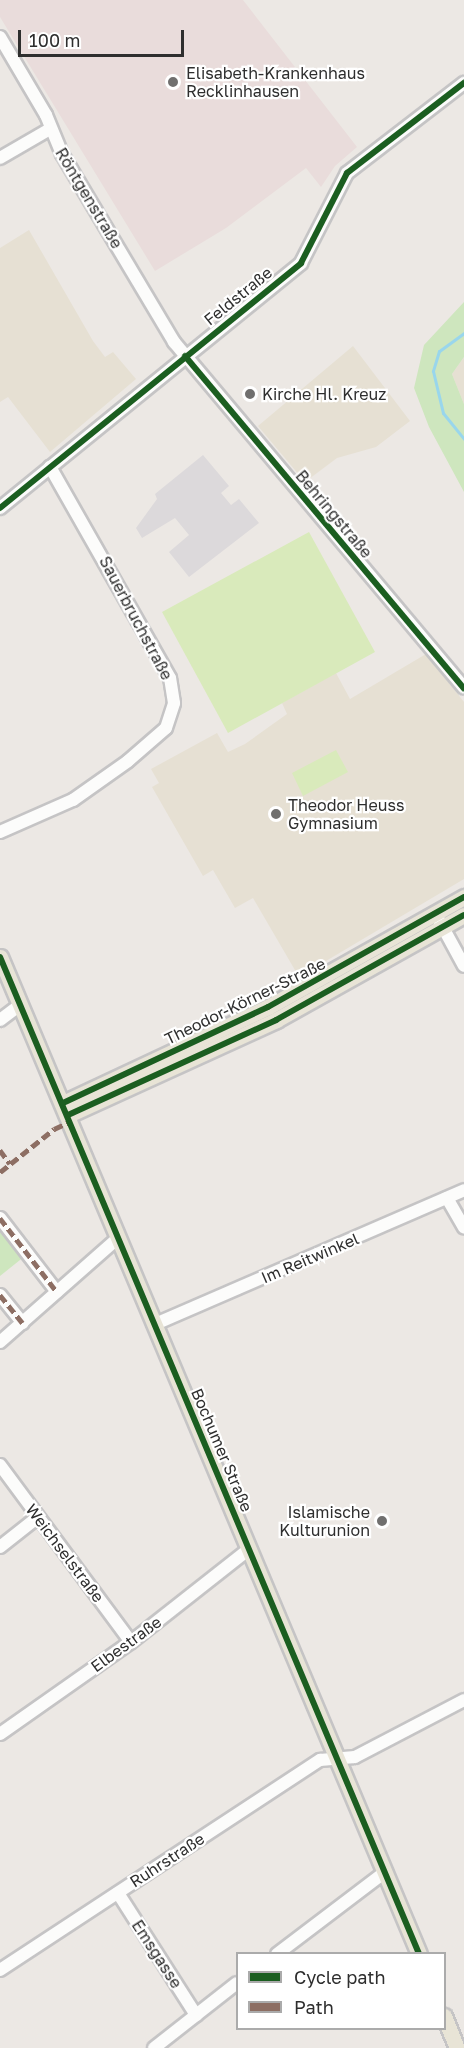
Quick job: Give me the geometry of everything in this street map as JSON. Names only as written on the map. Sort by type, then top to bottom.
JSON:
[{"type":"main road","name":"Theodor-Körner-Straße","points":[[66,1109],[297,1009],[440,922],[464,897]]},
{"type":"main road","name":"Theodor-Körner-Straße","points":[[66,1109],[290,995],[440,922],[464,915]]},
{"type":"main road","name":"Bochumer Straße","points":[[0,957],[66,1109],[118,1238],[419,1952]]},
{"type":"main road","name":"Theodor-Körner-Straße","points":[[290,995],[297,1009]]},
{"type":"main road","points":[[446,2021],[457,2048]]},
{"type":"street","name":"Röntgenstraße","points":[[0,37],[50,129],[185,357]]},
{"type":"street","name":"Feldstraße","points":[[0,507],[301,263],[347,173],[464,83]]},
{"type":"street","points":[[0,158],[50,129]]},
{"type":"street","name":"Behringstraße","points":[[185,357],[464,688]]},
{"type":"street","name":"Sauerbruchstraße","points":[[0,832],[73,800],[128,761],[166,728],[174,703],[170,678],[50,467]]},
{"type":"street","points":[[440,922],[464,966]]},
{"type":"street","points":[[0,1020],[20,1005]]},
{"type":"street","name":"Im Reitwinkel","points":[[155,1324],[464,1191]]},
{"type":"street","points":[[447,1198],[464,1228]]},
{"type":"street","points":[[0,1218],[57,1292]]},
{"type":"street","points":[[0,1342],[118,1238]]},
{"type":"street","points":[[0,1295],[23,1323]]},
{"type":"street","name":"Weichselstraße","points":[[0,1465],[131,1642]]},
{"type":"street","points":[[0,1547],[38,1517]]},
{"type":"street","name":"Elbestraße","points":[[0,1734],[131,1642],[249,1549]]},
{"type":"street","name":"Ruhrstraße","points":[[0,1970],[320,1760],[355,1757],[464,1700]]},
{"type":"street","points":[[278,1952],[385,1872]]},
{"type":"street","name":"Emsgasse","points":[[118,1893],[196,2014]]},
{"type":"street","points":[[154,2048],[236,1984]]},
{"type":"shaded area","name":"Elisabeth-Krankenhaus Recklinhausen","points":[[0,0],[243,0],[357,147],[335,166],[321,187],[306,168],[226,228],[155,271],[0,17]]},
{"type":"shaded area","points":[[29,230],[93,341],[105,357],[113,352],[136,379],[50,452],[8,397],[0,402],[0,248]]},
{"type":"shaded area","points":[[353,346],[410,421],[376,447],[337,458],[305,482],[258,426]]},
{"type":"shaded area","points":[[464,357],[464,404],[452,374]]},
{"type":"shaded area","points":[[203,455],[229,486],[221,493],[231,505],[239,499],[259,523],[189,577],[169,552],[189,535],[175,518],[142,538],[136,528],[157,499],[155,494]]},
{"type":"shaded area","name":"Theodor Heuss Gymnasium","points":[[426,654],[464,702],[464,879],[299,977],[253,898],[235,908],[213,870],[203,876],[152,787],[159,783],[151,769],[217,733],[228,752],[245,744],[287,714],[282,703],[336,673],[350,699]]},
{"type":"green space","points":[[464,302],[464,357],[452,374],[464,404],[464,492],[429,427],[414,388],[424,345]]},
{"type":"green space","points":[[309,532],[375,652],[228,733],[162,612]]},
{"type":"green space","points":[[336,750],[348,772],[303,796],[292,773]]},
{"type":"green space","points":[[0,1223],[25,1256],[0,1276]]},
{"type":"waterway","points":[[464,333],[439,351],[433,371],[443,413],[464,439]]},
{"type":"marked path","points":[[0,1172],[54,1129],[71,1121]]},
{"type":"marked path","points":[[0,1150],[10,1164]]},
{"type":"marked path","points":[[0,1218],[57,1292]]},
{"type":"marked path","points":[[0,1295],[23,1323]]},
{"type":"cycle path","points":[[0,508],[301,263],[347,173],[464,83]]},
{"type":"cycle path","points":[[185,356],[464,688]]},
{"type":"cycle path","points":[[63,1103],[268,1007],[464,897]]},
{"type":"cycle path","points":[[68,1115],[276,1020],[464,915]]},
{"type":"cycle path","points":[[0,957],[418,1952]]},
{"type":"place","name":"Elisabeth-Krankenhaus Recklinhausen","points":[[173,82]]},
{"type":"place","name":"Kirche Hl. Kreuz","points":[[250,394]]},
{"type":"place","name":"Theodor Heuss Gymnasium","points":[[276,814]]},
{"type":"place","name":"Islamische Kulturunion","points":[[382,1521]]}]
